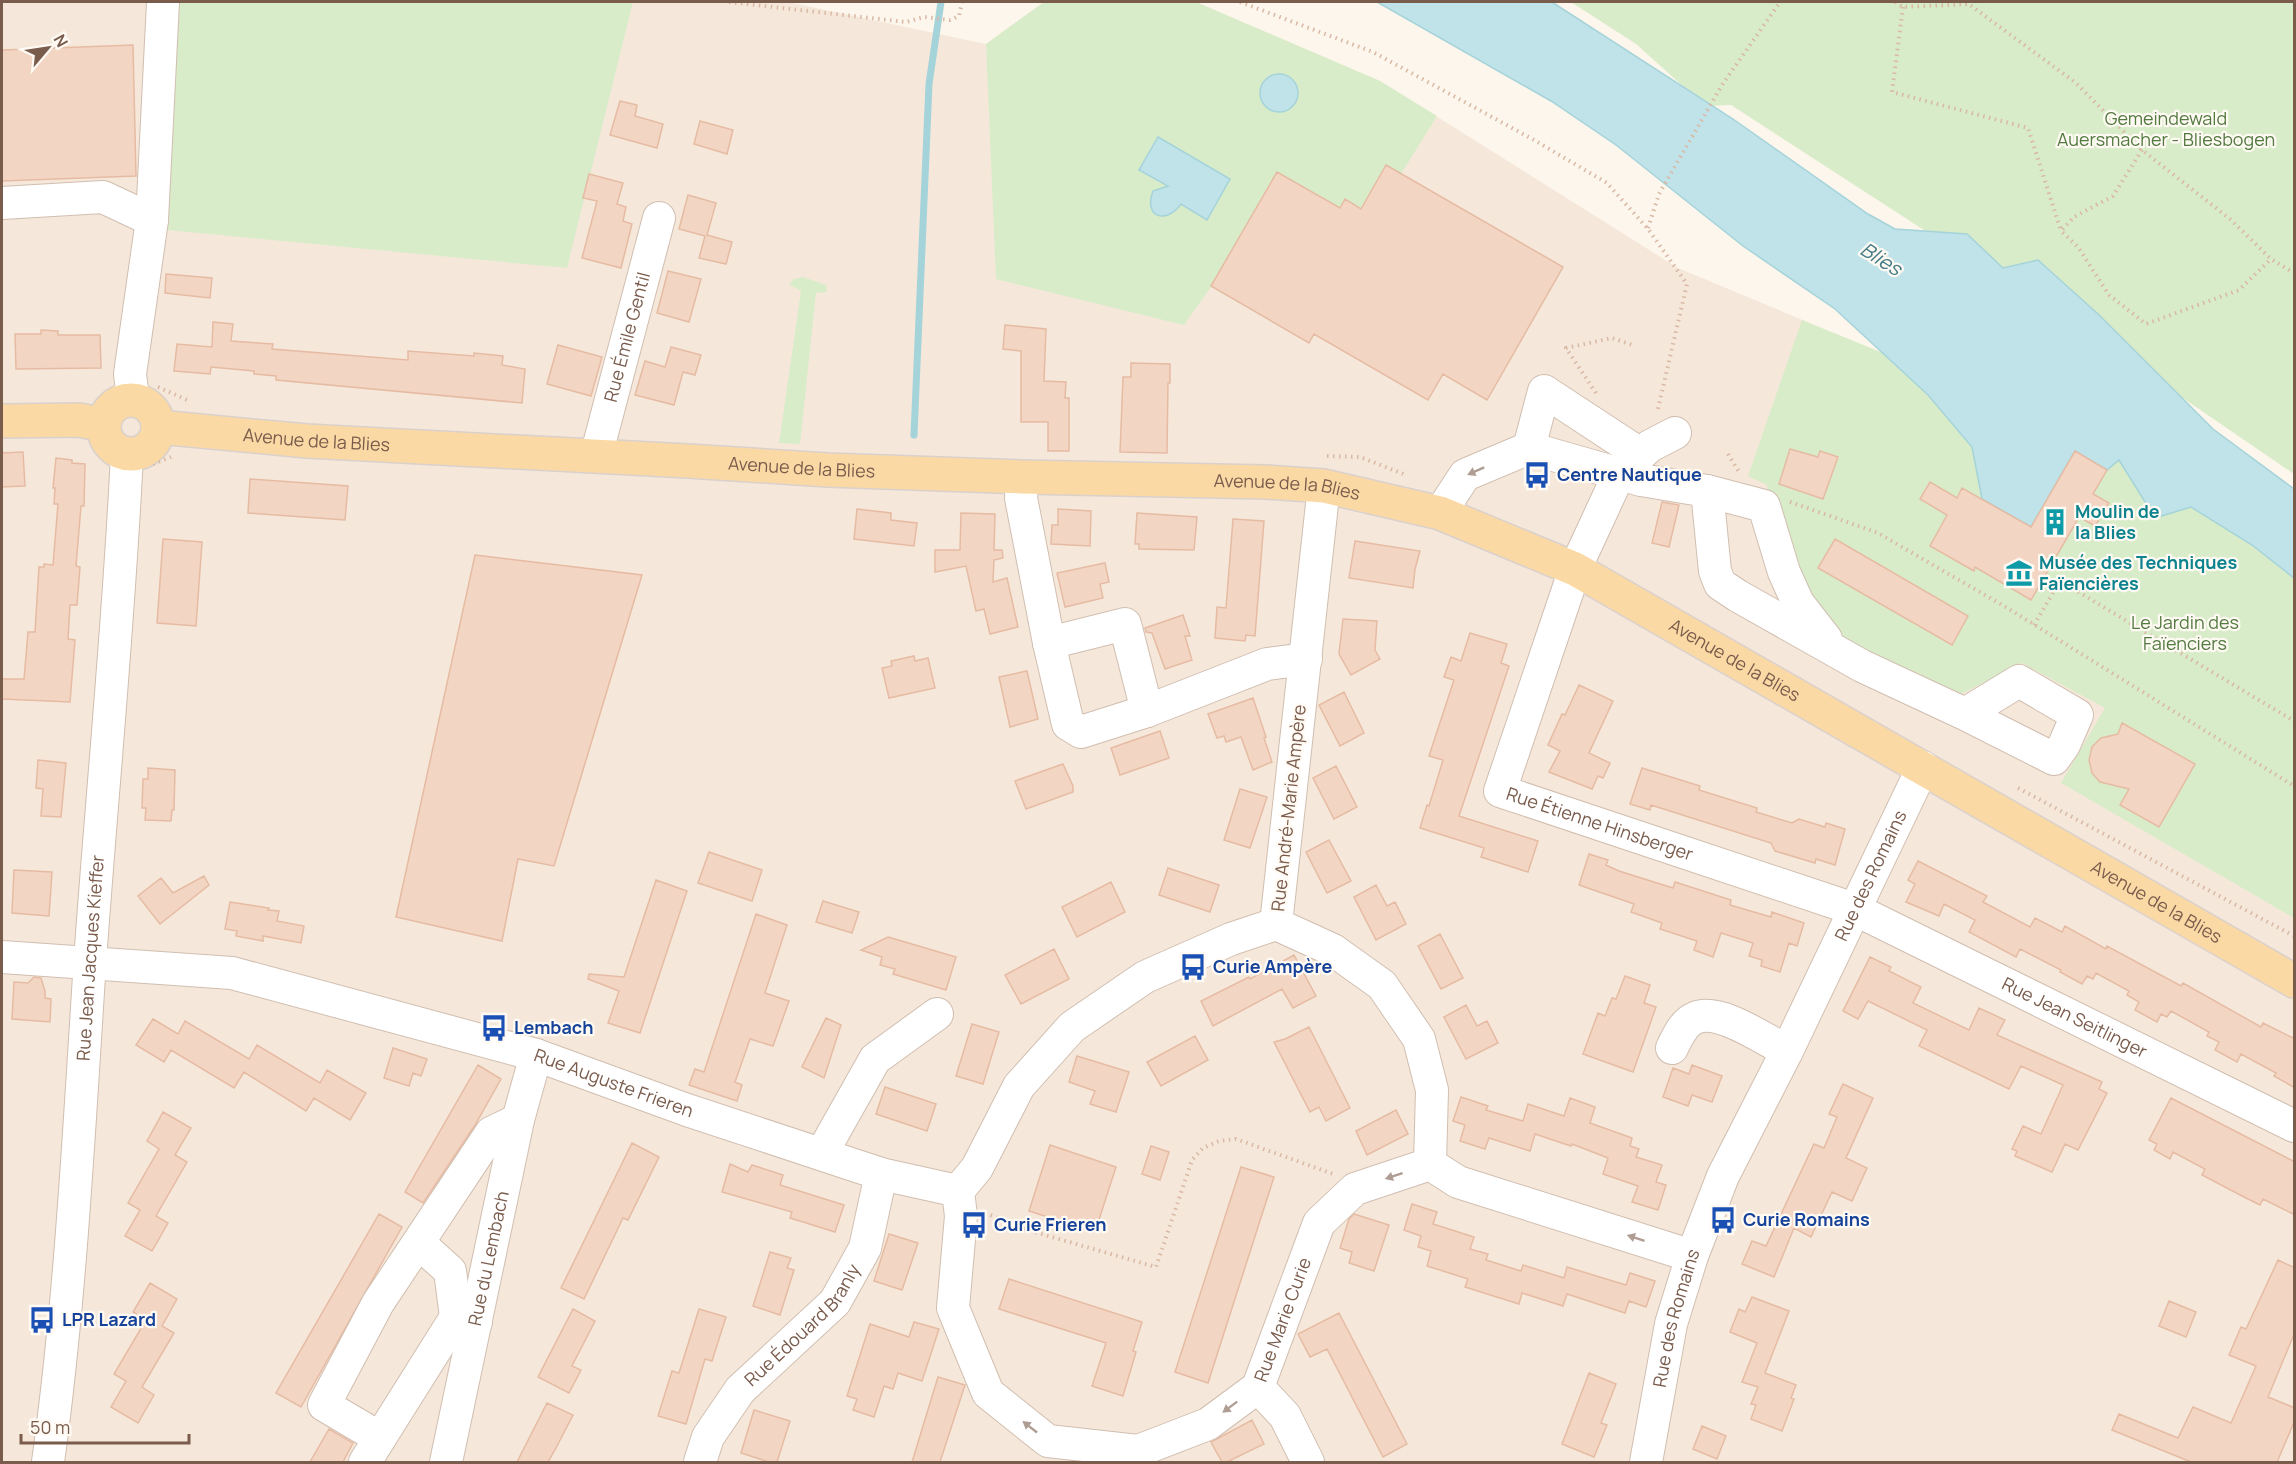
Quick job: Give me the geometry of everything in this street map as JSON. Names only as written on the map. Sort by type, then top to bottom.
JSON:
[{"type":"main road","points":[[133,399],[148,405],[157,419],[158,427],[157,436],[145,450],[127,454],[113,447],[108,441],[104,425],[106,417],[116,404],[133,399]]},
{"type":"main road","points":[[2,421],[79,420],[104,425]]},
{"type":"main road","name":"Avenue de la Blies","points":[[158,427],[307,441],[828,470],[1266,482],[1324,486],[1440,513],[1575,569],[2295,981]]},
{"type":"street","points":[[133,399],[130,374],[152,220],[163,2]]},
{"type":"street","points":[[2,203],[103,197],[152,220]]},
{"type":"street","name":"Rue Émile Gentil","points":[[596,456],[659,218]]},
{"type":"street","points":[[1529,448],[1544,391],[1646,452]]},
{"type":"street","points":[[1440,513],[1465,475],[1529,448],[1646,452]]},
{"type":"street","points":[[1646,452],[1641,480],[1707,491],[1764,506],[1784,572],[1798,603],[1836,651]]},
{"type":"street","points":[[1575,569],[1646,452]]},
{"type":"street","name":"Rue Jean Jacques Kieffer","points":[[48,1462],[80,1147],[90,962],[127,454]]},
{"type":"street","points":[[1022,477],[1021,498],[1049,643],[1068,724],[1081,732],[1147,711],[1267,664],[1306,659]]},
{"type":"street","name":"Rue André-Marie Ampère","points":[[1324,486],[1275,924],[1333,950],[1382,985],[1419,1039],[1432,1090],[1430,1164]]},
{"type":"street","points":[[1707,491],[1715,571],[1720,584],[1862,666],[1965,714]]},
{"type":"street","name":"Rue Étienne Hinsberger","points":[[1575,569],[1500,791],[1854,909]]},
{"type":"street","points":[[1049,643],[1125,624],[1147,711]]},
{"type":"street","name":"Rue des Romains","points":[[1646,1462],[1671,1324],[1692,1256],[1723,1176],[1923,767]]},
{"type":"street","name":"Rue Jean Seitlinger","points":[[1854,909],[2295,1126]]},
{"type":"street","points":[[959,1196],[1019,1086],[1072,1027],[1145,977],[1231,939],[1275,924]]},
{"type":"street","name":"Rue Auguste Frieren","points":[[2,957],[232,973],[536,1055],[687,1110],[881,1174],[959,1196]]},
{"type":"street","points":[[822,1153],[875,1059],[937,1014]]},
{"type":"street","points":[[1672,1048],[1686,1025],[1695,1017],[1710,1016],[1730,1020],[1786,1051]]},
{"type":"street","name":"Rue du Lembach","points":[[446,1462],[466,1319],[536,1055]]},
{"type":"street","points":[[419,1243],[450,1271],[466,1319],[373,1450],[324,1405],[378,1303],[490,1133],[518,1120]]},
{"type":"street","points":[[1430,1164],[1458,1182],[1692,1256]]},
{"type":"street","name":"Rue Marie Curie","points":[[959,1196],[961,1216],[952,1308],[988,1393],[1048,1441],[1138,1451],[1208,1424],[1258,1387],[1318,1223],[1355,1189],[1430,1164]]},
{"type":"street","name":"Rue Édouard Branly","points":[[700,1462],[708,1437],[740,1390],[835,1302],[865,1248],[881,1174]]},
{"type":"street","points":[[1258,1387],[1285,1416],[1308,1462]]},
{"type":"path","points":[[729,2],[906,22],[924,17],[950,20],[959,16],[962,2]]},
{"type":"path","points":[[1240,2],[1373,52],[1534,140],[1607,183],[1648,229],[1687,284],[1646,452]]},
{"type":"path","points":[[1648,229],[1659,194],[1722,85],[1780,2]]},
{"type":"path","points":[[1895,2],[1903,7],[1968,3],[2076,83],[2142,150],[2230,219],[2271,259],[2295,273]]},
{"type":"path","points":[[1903,7],[1892,92],[2028,128],[2061,231],[2078,247],[2109,295],[2146,324],[2239,290],[2271,259]]},
{"type":"path","points":[[2061,231],[2074,217],[2113,196],[2142,150]]},
{"type":"path","points":[[1597,394],[1566,348],[1612,338],[1635,346]]},
{"type":"path","points":[[1796,504],[1878,533],[2034,625],[2295,786]]},
{"type":"path","points":[[2034,625],[2060,581],[2295,722]]},
{"type":"path","points":[[959,1196],[1031,1231],[1156,1267],[1192,1160],[1203,1148],[1219,1141],[1236,1139],[1364,1186]]},
{"type":"shaded area","points":[[2,2],[788,2],[986,44],[1044,2],[1196,2],[1380,81],[1678,268],[2169,473],[2294,574],[2294,1462],[2,1462]]},
{"type":"green space","points":[[177,2],[633,2],[567,268],[157,229]]},
{"type":"green space","points":[[1044,2],[1196,2],[1380,81],[1437,116],[1401,174],[1563,267],[1487,400],[1443,374],[1314,334],[1309,343],[1211,287],[1184,325],[996,279],[986,44]]},
{"type":"green space","name":"Gemeindewald Auersmacher - Bliesbogen","points":[[1571,2],[2294,2],[2294,474],[2177,394],[1731,105],[1705,106],[1636,44]]},
{"type":"green space","points":[[803,277],[826,285],[827,292],[816,293],[800,444],[779,443],[801,291],[789,284],[794,279]]},
{"type":"green space","name":"Le Jardin des Faïenciers","points":[[1802,320],[1883,353],[1928,395],[1972,447],[1983,499],[2031,526],[2075,451],[2119,460],[2155,518],[2191,507],[2252,545],[2294,579],[2294,918],[2061,783],[2105,708],[2022,663],[1949,700],[1841,646],[1802,599],[1773,517],[1767,485],[1748,476]]},
{"type":"water","name":"Blies","points":[[1377,2],[1552,2],[1733,119],[1868,214],[1895,229],[1967,234],[2003,268],[2038,260],[2098,314],[2213,429],[2294,489],[2294,578],[2252,545],[2191,507],[2155,518],[2119,460],[2107,470],[2075,451],[2031,527],[1982,499],[1972,447],[1928,395],[1835,309],[1743,246],[1616,145],[1551,101]]},
{"type":"water","points":[[1279,74],[1292,80],[1298,93],[1292,106],[1279,112],[1266,106],[1260,93],[1266,80]]},
{"type":"water","points":[[1158,137],[1230,179],[1207,220],[1181,204],[1175,211],[1163,216],[1154,212],[1151,207],[1153,191],[1168,186],[1139,170]]},
{"type":"building","points":[[133,45],[136,176],[2,181],[2,50]]},
{"type":"building","points":[[620,101],[637,105],[635,116],[663,124],[657,148],[610,135]]},
{"type":"building","points":[[700,121],[733,130],[727,154],[694,144]]},
{"type":"building","points":[[1386,165],[1563,267],[1487,400],[1443,374],[1428,400],[1314,334],[1309,343],[1211,286],[1277,172],[1340,208],[1345,199],[1361,209]]},
{"type":"building","points":[[589,174],[623,183],[617,204],[626,207],[623,221],[632,224],[621,268],[582,258],[597,201],[583,198]]},
{"type":"building","points":[[688,195],[716,203],[707,235],[732,242],[726,264],[699,258],[705,236],[679,229]]},
{"type":"building","points":[[668,271],[701,279],[689,322],[657,313]]},
{"type":"building","points":[[166,274],[212,278],[210,298],[165,293]]},
{"type":"building","points":[[213,322],[233,324],[231,341],[273,344],[272,349],[408,360],[408,351],[503,356],[502,365],[525,369],[522,403],[276,380],[276,376],[254,374],[254,371],[211,367],[210,374],[174,371],[177,344],[212,347]]},
{"type":"building","points":[[1005,325],[1046,329],[1044,381],[1066,382],[1065,398],[1069,398],[1069,451],[1048,451],[1048,422],[1021,422],[1021,351],[1003,349]]},
{"type":"building","points":[[41,330],[58,331],[58,335],[100,335],[101,368],[16,369],[15,334],[41,334]]},
{"type":"building","points":[[558,345],[602,357],[591,396],[547,384]]},
{"type":"building","points":[[671,347],[701,355],[695,375],[683,372],[674,405],[635,395],[645,361],[665,367]]},
{"type":"building","points":[[1131,363],[1170,364],[1167,453],[1120,452],[1123,377],[1131,377]]},
{"type":"building","points":[[1790,449],[1818,457],[1820,451],[1838,457],[1823,499],[1779,484]]},
{"type":"building","points":[[2075,451],[2107,470],[2093,494],[2109,503],[2095,526],[2079,517],[2031,600],[1975,567],[1974,571],[1930,546],[1947,515],[1920,499],[1930,482],[1957,498],[1962,488],[2031,527]]},
{"type":"building","points":[[23,452],[25,486],[2,487],[2,453]]},
{"type":"building","points":[[56,458],[85,464],[84,506],[81,506],[76,566],[80,567],[77,605],[70,605],[68,639],[75,640],[70,702],[2,699],[2,679],[24,679],[28,632],[35,632],[39,567],[44,567],[44,564],[53,565],[58,504],[54,504],[55,488],[53,488]]},
{"type":"building","points":[[250,479],[348,486],[345,520],[248,513]]},
{"type":"building","points":[[1662,502],[1679,505],[1669,547],[1652,543]]},
{"type":"building","points":[[857,509],[891,513],[891,520],[917,523],[914,546],[854,539]]},
{"type":"building","points":[[1058,509],[1091,511],[1090,546],[1051,544],[1052,525],[1058,525]]},
{"type":"building","points":[[961,513],[995,514],[994,550],[1002,550],[1003,558],[994,560],[993,582],[1007,578],[1018,627],[990,634],[984,609],[976,611],[966,566],[935,572],[935,550],[960,550]]},
{"type":"building","points":[[1137,513],[1197,517],[1194,550],[1139,549],[1139,544],[1135,544]]},
{"type":"building","points":[[1233,519],[1264,521],[1255,636],[1246,635],[1245,641],[1215,638],[1217,607],[1226,608]]},
{"type":"building","points":[[163,539],[202,542],[196,626],[157,623]]},
{"type":"building","points":[[1835,539],[1968,616],[1952,645],[1818,568]]},
{"type":"building","points":[[1355,541],[1420,551],[1413,588],[1349,578]]},
{"type":"building","points":[[475,555],[642,575],[554,866],[518,859],[502,941],[396,917]]},
{"type":"building","points":[[1105,563],[1109,582],[1100,584],[1103,598],[1065,607],[1057,573]]},
{"type":"building","points":[[1183,615],[1190,636],[1185,636],[1192,660],[1165,669],[1152,633],[1146,632],[1145,628]]},
{"type":"building","points":[[1343,619],[1377,621],[1375,650],[1380,659],[1351,675],[1339,654]]},
{"type":"building","points":[[1470,633],[1507,644],[1501,663],[1509,666],[1459,816],[1538,841],[1528,872],[1481,857],[1484,848],[1420,828],[1443,760],[1429,756],[1454,680],[1444,677],[1451,657],[1461,661]]},
{"type":"building","points":[[914,656],[915,661],[928,658],[935,688],[889,698],[882,668],[892,666],[891,661]]},
{"type":"building","points":[[1027,671],[1038,719],[1010,727],[999,677]]},
{"type":"building","points":[[1579,685],[1613,701],[1589,753],[1610,763],[1603,778],[1598,776],[1592,789],[1549,772],[1560,751],[1548,745]]},
{"type":"building","points":[[1344,692],[1364,733],[1340,746],[1319,705]]},
{"type":"building","points":[[1253,698],[1272,762],[1253,770],[1241,737],[1226,742],[1224,736],[1217,738],[1208,714]]},
{"type":"building","points":[[2122,723],[2195,764],[2159,827],[2120,805],[2129,789],[2100,782],[2092,773],[2089,760],[2092,747],[2101,738],[2118,734]]},
{"type":"building","points":[[1160,731],[1169,758],[1120,775],[1111,748]]},
{"type":"building","points":[[38,760],[66,763],[61,817],[41,816],[43,789],[36,788]]},
{"type":"building","points":[[1063,764],[1073,786],[1073,792],[1026,809],[1015,781]]},
{"type":"building","points":[[1336,766],[1357,807],[1334,819],[1313,778]]},
{"type":"building","points":[[148,768],[175,770],[174,810],[172,810],[171,821],[145,820],[146,808],[142,808],[143,779],[148,779]]},
{"type":"building","points":[[1642,768],[1700,786],[1699,790],[1757,808],[1756,812],[1792,823],[1799,819],[1825,827],[1826,823],[1845,829],[1835,865],[1816,859],[1815,863],[1775,851],[1771,843],[1651,805],[1650,810],[1630,804]]},
{"type":"building","points":[[1240,789],[1267,797],[1250,848],[1224,840]]},
{"type":"building","points":[[1329,840],[1351,881],[1327,893],[1306,852]]},
{"type":"building","points":[[709,852],[762,870],[752,901],[698,883]]},
{"type":"building","points":[[1589,854],[1608,860],[1606,865],[1619,871],[1673,888],[1675,882],[1731,900],[1730,905],[1771,917],[1772,912],[1804,923],[1797,946],[1789,943],[1780,972],[1761,966],[1762,960],[1749,956],[1753,943],[1721,933],[1713,957],[1694,950],[1697,941],[1660,929],[1662,923],[1631,912],[1634,904],[1579,885]]},
{"type":"building","points":[[1918,861],[1987,896],[1983,902],[2030,927],[2035,918],[2062,932],[2065,926],[2181,986],[2183,983],[2261,1027],[2263,1023],[2295,1039],[2295,1088],[2274,1076],[2276,1073],[2241,1054],[2237,1062],[2215,1050],[2219,1042],[2207,1036],[2209,1032],[2171,1011],[2167,1017],[2161,1014],[2157,1022],[2135,1010],[2139,1002],[2127,995],[2129,991],[2096,973],[2093,979],[2087,976],[2082,984],[2060,972],[2061,970],[2020,949],[2016,957],[1969,932],[1975,920],[1944,904],[1939,916],[1906,902],[1915,884],[1908,880]]},
{"type":"building","points":[[1168,868],[1219,885],[1210,912],[1159,895]]},
{"type":"building","points":[[14,870],[52,872],[49,916],[12,913]]},
{"type":"building","points":[[204,876],[209,885],[160,924],[138,896],[161,878],[173,893]]},
{"type":"building","points":[[656,880],[687,891],[640,1033],[608,1023],[619,991],[588,979],[589,974],[624,977]]},
{"type":"building","points":[[1111,882],[1125,912],[1077,937],[1062,907]]},
{"type":"building","points":[[1376,885],[1387,906],[1395,902],[1406,924],[1376,940],[1354,897]]},
{"type":"building","points":[[823,901],[859,912],[852,933],[816,922]]},
{"type":"building","points":[[230,902],[279,911],[277,921],[304,926],[301,943],[263,936],[263,941],[236,936],[237,931],[225,929]]},
{"type":"building","points":[[756,914],[787,925],[765,993],[789,1001],[773,1046],[750,1039],[735,1082],[742,1085],[737,1101],[689,1085],[695,1069],[704,1072]]},
{"type":"building","points":[[1440,934],[1463,978],[1441,989],[1418,946]]},
{"type":"building","points":[[888,937],[956,957],[946,990],[893,974],[895,969],[880,965],[882,957],[861,950]]},
{"type":"building","points":[[1054,949],[1069,979],[1021,1004],[1005,975]]},
{"type":"building","points":[[1294,955],[1316,996],[1293,1008],[1282,989],[1213,1026],[1201,1001],[1249,977],[1250,979]]},
{"type":"building","points":[[1870,957],[1891,967],[1889,971],[1921,987],[1913,1003],[1969,1030],[1979,1008],[2005,1020],[1997,1035],[2102,1082],[2099,1089],[2107,1093],[2078,1150],[2065,1144],[2052,1172],[2015,1156],[2017,1151],[2012,1149],[2023,1126],[2041,1134],[2063,1085],[2021,1066],[2009,1089],[1919,1046],[1927,1030],[1868,1001],[1858,1019],[1843,1011]]},
{"type":"building","points":[[1625,976],[1650,985],[1644,1003],[1656,1007],[1633,1072],[1583,1054],[1598,1013],[1605,1016],[1612,998],[1616,999]]},
{"type":"building","points":[[34,977],[41,978],[45,998],[51,999],[50,1022],[12,1019],[14,982],[28,983]]},
{"type":"building","points":[[1466,1005],[1477,1026],[1487,1021],[1498,1043],[1466,1059],[1444,1017]]},
{"type":"building","points":[[826,1018],[841,1025],[824,1078],[802,1067]]},
{"type":"building","points":[[153,1019],[178,1034],[185,1021],[249,1059],[257,1045],[320,1083],[327,1070],[366,1093],[350,1120],[314,1098],[306,1111],[244,1072],[234,1088],[171,1050],[164,1062],[136,1045]]},
{"type":"building","points":[[972,1024],[999,1032],[983,1084],[956,1076]]},
{"type":"building","points":[[1309,1027],[1350,1108],[1326,1121],[1319,1107],[1310,1112],[1274,1042]]},
{"type":"building","points":[[1195,1036],[1208,1060],[1161,1086],[1147,1062]]},
{"type":"building","points":[[393,1048],[427,1059],[421,1076],[413,1073],[409,1086],[384,1078]]},
{"type":"building","points":[[1077,1056],[1129,1072],[1116,1112],[1090,1104],[1095,1091],[1069,1082]]},
{"type":"building","points":[[478,1065],[501,1079],[475,1125],[423,1203],[405,1192]]},
{"type":"building","points":[[1692,1065],[1722,1076],[1712,1102],[1692,1095],[1688,1106],[1663,1097],[1673,1068],[1689,1074]]},
{"type":"building","points":[[1843,1084],[1873,1098],[1846,1158],[1867,1168],[1852,1201],[1832,1192],[1811,1237],[1794,1228],[1774,1277],[1742,1264],[1752,1241],[1766,1246],[1814,1144],[1824,1148],[1837,1117],[1829,1114]]},
{"type":"building","points":[[885,1087],[936,1104],[927,1131],[876,1114]]},
{"type":"building","points":[[1461,1097],[1488,1106],[1486,1110],[1523,1121],[1528,1104],[1564,1116],[1570,1098],[1595,1107],[1590,1123],[1632,1138],[1630,1146],[1639,1149],[1636,1157],[1662,1165],[1656,1182],[1666,1185],[1658,1210],[1632,1202],[1638,1186],[1603,1174],[1608,1158],[1572,1144],[1571,1146],[1535,1134],[1530,1151],[1489,1138],[1485,1149],[1460,1141],[1465,1125],[1453,1121]]},
{"type":"building","points":[[2171,1098],[2295,1162],[2295,1215],[2263,1199],[2260,1205],[2244,1197],[2202,1175],[2205,1169],[2173,1152],[2170,1159],[2154,1150],[2157,1144],[2149,1140]]},
{"type":"building","points":[[1396,1110],[1408,1134],[1367,1155],[1356,1131]]},
{"type":"building","points":[[163,1112],[191,1128],[175,1155],[187,1162],[156,1216],[168,1223],[152,1251],[125,1236],[140,1210],[128,1203],[159,1149],[147,1141]]},
{"type":"building","points":[[632,1143],[659,1157],[628,1220],[623,1218],[584,1299],[561,1288]]},
{"type":"building","points":[[1050,1145],[1116,1167],[1095,1232],[1029,1211]]},
{"type":"building","points":[[1151,1146],[1169,1152],[1160,1180],[1142,1174]]},
{"type":"building","points":[[730,1164],[748,1172],[752,1165],[783,1175],[780,1185],[844,1205],[835,1232],[790,1218],[792,1212],[722,1192]]},
{"type":"building","points":[[1241,1167],[1274,1177],[1208,1383],[1175,1372]]},
{"type":"building","points":[[1412,1204],[1437,1212],[1433,1224],[1474,1237],[1470,1249],[1488,1254],[1486,1260],[1521,1271],[1523,1265],[1564,1278],[1567,1267],[1626,1285],[1630,1273],[1655,1281],[1646,1307],[1629,1301],[1625,1313],[1567,1294],[1563,1306],[1522,1293],[1519,1304],[1465,1287],[1468,1279],[1427,1266],[1431,1251],[1418,1247],[1421,1236],[1404,1230]]},
{"type":"building","points":[[379,1214],[402,1227],[301,1407],[276,1393]]},
{"type":"building","points":[[1354,1214],[1389,1225],[1374,1271],[1349,1263],[1352,1252],[1340,1248],[1349,1219]]},
{"type":"building","points":[[889,1234],[918,1243],[902,1290],[874,1281]]},
{"type":"building","points":[[770,1252],[791,1258],[787,1268],[794,1270],[780,1315],[753,1306]]},
{"type":"building","points":[[2278,1260],[2295,1268],[2295,1332],[2268,1397],[2295,1408],[2295,1420],[2277,1462],[2191,1462],[2112,1430],[2119,1414],[2178,1438],[2193,1407],[2231,1423],[2256,1366],[2229,1355],[2241,1327],[2246,1329]]},
{"type":"building","points":[[1009,1279],[1142,1322],[1123,1396],[1092,1386],[1106,1343],[999,1309]]},
{"type":"building","points":[[150,1283],[177,1299],[162,1326],[174,1333],[142,1387],[154,1395],[138,1423],[111,1407],[126,1381],[114,1374],[146,1320],[133,1312]]},
{"type":"building","points":[[1752,1297],[1789,1311],[1765,1373],[1796,1385],[1791,1398],[1794,1399],[1782,1431],[1751,1419],[1756,1405],[1751,1404],[1758,1387],[1742,1382],[1757,1343],[1730,1332],[1739,1309],[1745,1312]]},
{"type":"building","points":[[2169,1301],[2196,1312],[2186,1337],[2159,1326]]},
{"type":"building","points":[[573,1309],[595,1321],[572,1366],[581,1370],[569,1393],[538,1377]]},
{"type":"building","points":[[699,1309],[726,1317],[712,1361],[705,1359],[686,1424],[658,1416],[672,1371],[679,1373]]},
{"type":"building","points":[[1339,1313],[1407,1444],[1383,1457],[1327,1349],[1310,1357],[1298,1334]]},
{"type":"building","points":[[914,1322],[939,1329],[922,1381],[898,1373],[893,1389],[884,1386],[874,1417],[853,1410],[857,1399],[847,1396],[870,1324],[909,1337]]},
{"type":"building","points":[[1589,1373],[1616,1384],[1601,1423],[1607,1425],[1594,1457],[1562,1444]]},
{"type":"building","points":[[938,1377],[965,1385],[940,1462],[912,1462]]},
{"type":"building","points":[[547,1403],[573,1415],[548,1462],[517,1462]]},
{"type":"building","points":[[754,1410],[790,1421],[777,1462],[769,1462],[741,1453]]},
{"type":"building","points":[[1252,1420],[1264,1444],[1227,1462],[1222,1462],[1211,1442]]},
{"type":"building","points":[[1702,1426],[1726,1436],[1717,1459],[1693,1449]]},
{"type":"building","points":[[329,1429],[353,1443],[343,1462],[310,1462]]},
{"type":"waterway","points":[[914,435],[929,84],[941,2]]},
{"type":"place","name":"Centre Nautique","points":[[1537,475]]},
{"type":"place","name":"Moulin de la Blies","points":[[2055,522]]},
{"type":"place","name":"Musée des Techniques Faïencières","points":[[2019,573]]},
{"type":"place","name":"Curie Ampère","points":[[1193,967]]},
{"type":"place","name":"Lembach","points":[[494,1028]]},
{"type":"place","name":"Curie Romains","points":[[1723,1220]]},
{"type":"place","name":"Curie Frieren","points":[[974,1225]]},
{"type":"place","name":"LPR Lazard","points":[[42,1320]]}]
